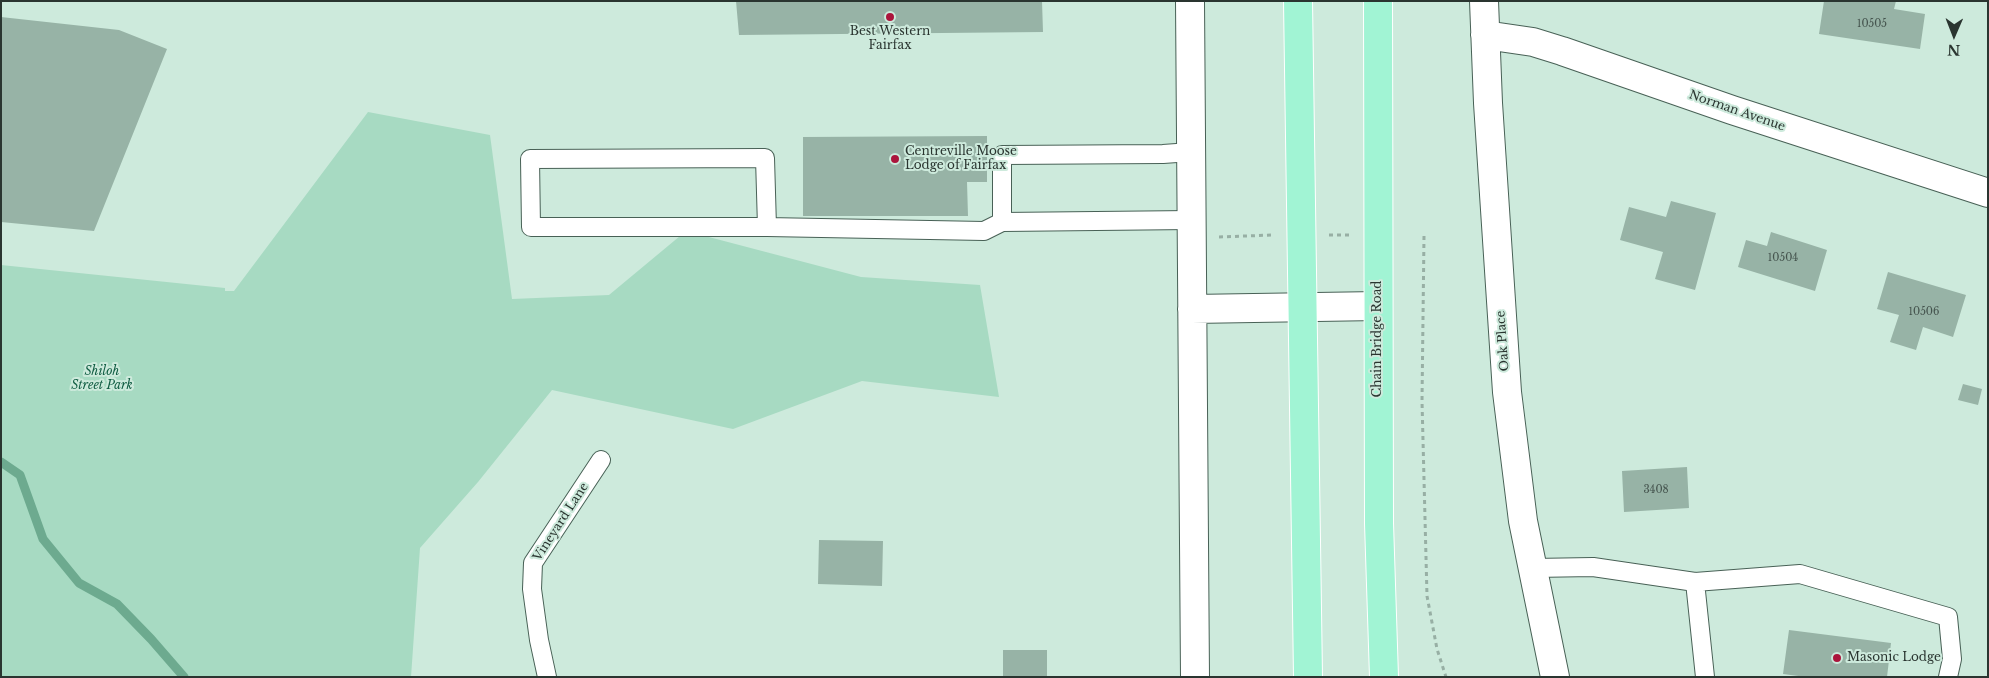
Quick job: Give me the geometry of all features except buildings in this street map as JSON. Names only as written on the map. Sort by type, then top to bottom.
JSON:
[{"type":"main road","points":[[1298,1],[1308,677]]},
{"type":"main road","name":"Chain Bridge Road","points":[[1378,1],[1379,523],[1384,677]]},
{"type":"street","points":[[1190,1],[1195,677]]},
{"type":"street","name":"Oak Place","points":[[1484,1],[1506,392],[1523,521],[1555,677]]},
{"type":"street","name":"Norman Avenue","points":[[1485,35],[1533,42],[1562,51],[1732,110],[1988,193]]},
{"type":"street","points":[[1192,309],[1378,306]]},
{"type":"lane","points":[[1002,222],[1002,155],[1191,152]]},
{"type":"lane","points":[[767,227],[765,158],[530,159],[531,227],[767,227],[984,231],[1002,222],[1191,220]]},
{"type":"lane","name":"Vineyard Lane","points":[[547,677],[539,640],[532,589],[533,564],[600,460]]},
{"type":"lane","points":[[1533,568],[1593,567],[1695,582],[1800,574],[1948,617],[1952,659],[1948,677]]},
{"type":"lane","points":[[1695,582],[1705,677]]},
{"type":"path","points":[[1216,237],[1275,235]]},
{"type":"path","points":[[1328,235],[1350,235]]},
{"type":"path","points":[[1424,236],[1422,401],[1427,596],[1437,649],[1446,677]]},
{"type":"green space","name":"Shiloh Street Park","points":[[368,112],[490,135],[512,299],[609,295],[686,231],[861,277],[980,285],[999,397],[862,381],[733,429],[552,390],[478,482],[420,548],[411,677],[1,677],[1,265],[225,288],[225,291],[234,291]]},
{"type":"waterway","points":[[1,462],[20,475],[43,539],[79,583],[117,604],[184,677]]},
{"type":"place","name":"Best Western Fairfax","points":[[890,17]]},
{"type":"place","name":"Centreville Moose Lodge of Fairfax","points":[[895,159]]},
{"type":"place","name":"Masonic Lodge","points":[[1837,658]]}]
